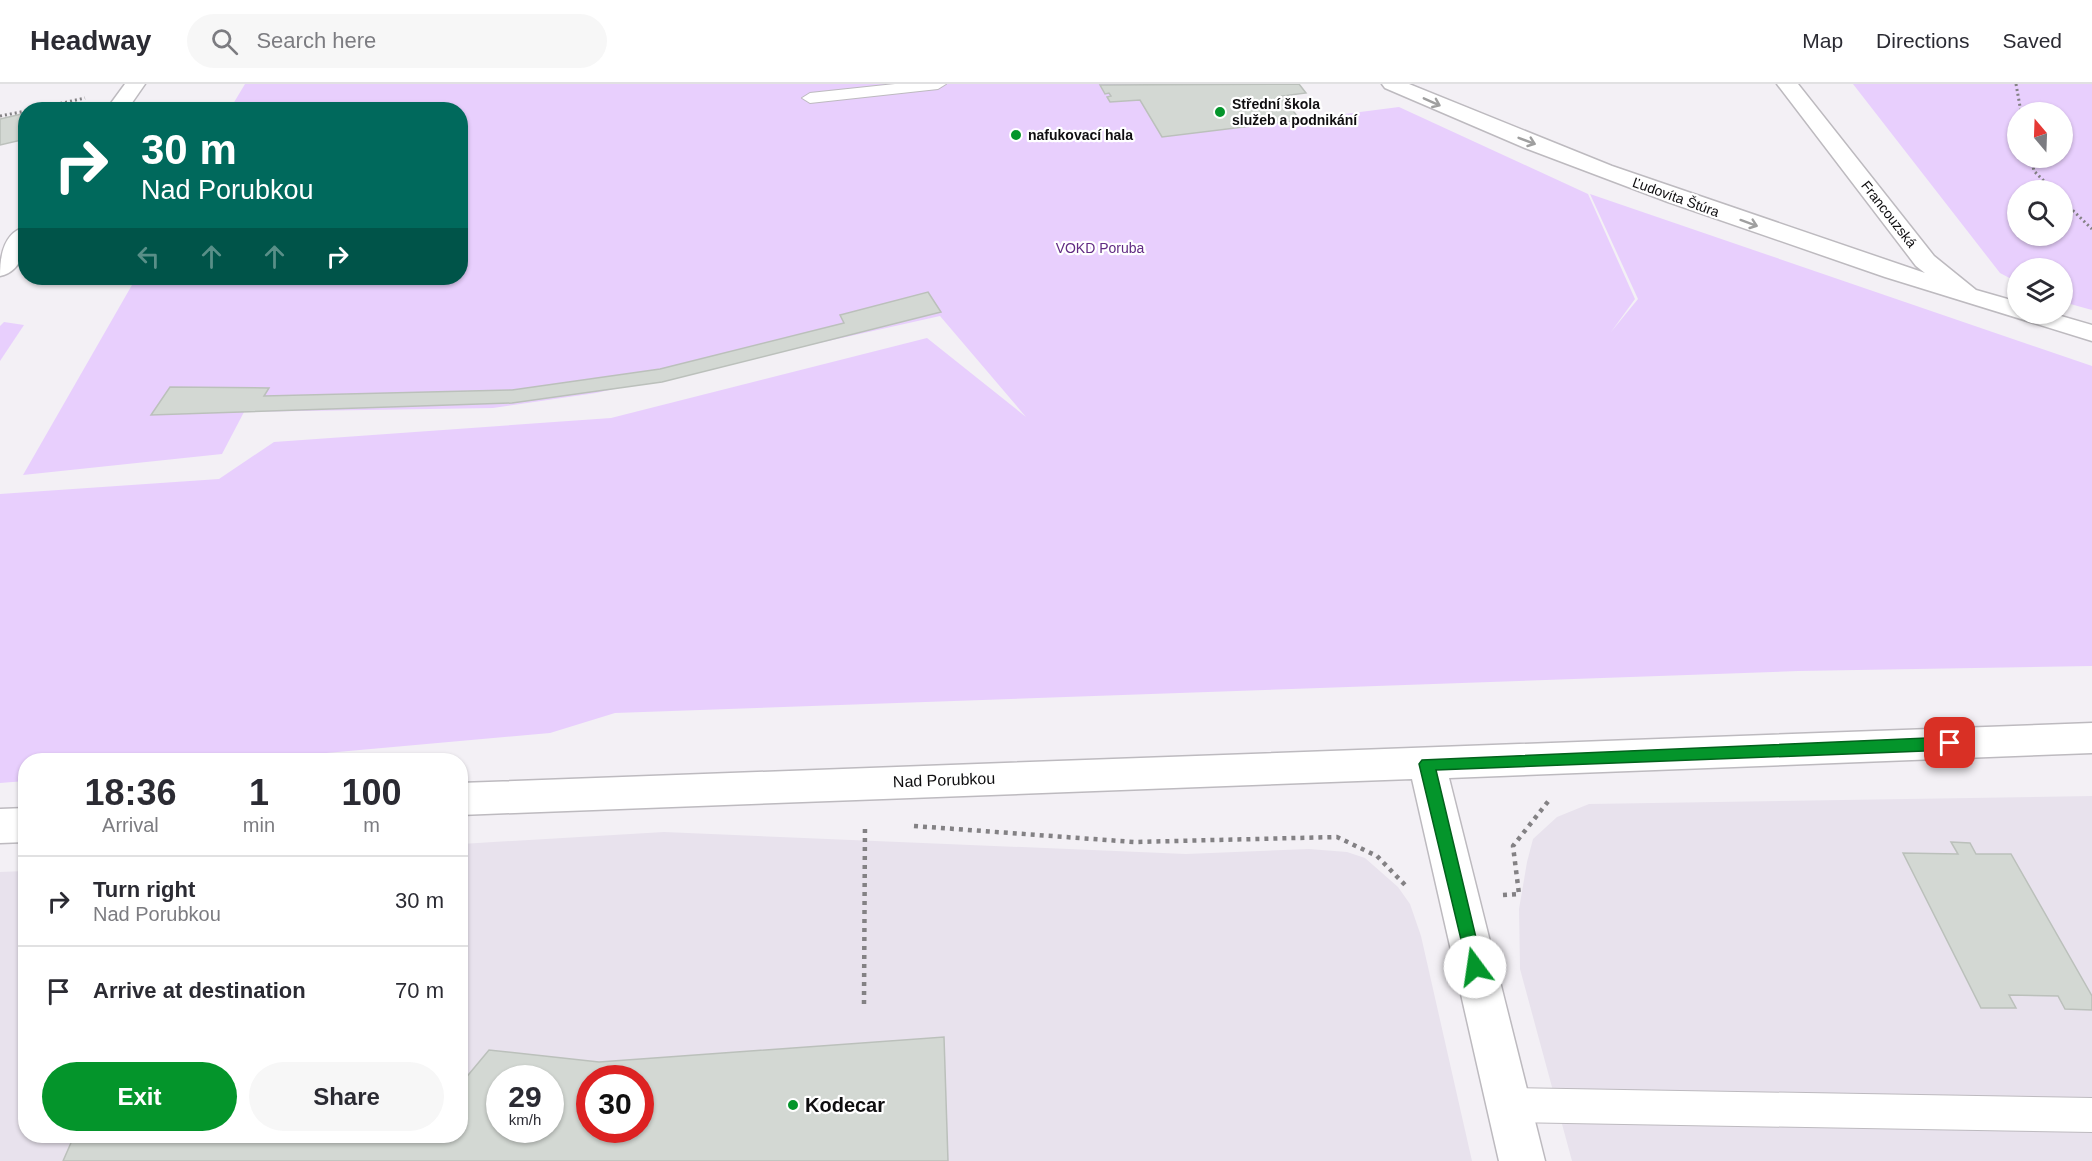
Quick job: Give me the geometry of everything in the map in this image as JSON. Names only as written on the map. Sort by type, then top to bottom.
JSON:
[{"type":"street","points":[[122,102],[135,84]]},
{"type":"street","name":"Ľudovíta Štúra","points":[[1392,84],[1473,120],[1643,185],[1827,251],[1967,295]]},
{"type":"street","name":"Francouzská","points":[[1787,84],[1925,261],[1967,295],[2007,307]]},
{"type":"street","points":[[0,269],[18,245]]},
{"type":"street","points":[[2061,324],[2092,333]]},
{"type":"street","name":"Nad Porubkou","points":[[468,798],[2092,738]]},
{"type":"street","points":[[1427,764],[1522,1161]]},
{"type":"street","points":[[0,826],[18,825]]},
{"type":"lane","points":[[810,98],[938,84]]},
{"type":"lane","points":[[1509,1105],[2092,1115]]},
{"type":"path","points":[[2016,84],[2019,102]]},
{"type":"path","points":[[66,102],[93,96]]},
{"type":"path","points":[[0,116],[18,113]]},
{"type":"path","points":[[2033,168],[2043,180]]},
{"type":"path","points":[[2073,211],[2092,229]]},
{"type":"path","points":[[912,826],[1134,842],[1338,837],[1365,847],[1389,863],[1418,901],[1519,894],[1513,846],[1552,797]]},
{"type":"path","points":[[854,823],[877,824]]},
{"type":"path","points":[[864,1004],[866,823]]},
{"type":"shaded area","points":[[2092,796],[2092,1161],[1572,1161],[1520,969],[1519,909],[1527,862],[1533,839],[1557,817],[1589,804]]},
{"type":"shaded area","points":[[664,832],[1186,854],[1309,849],[1347,852],[1365,858],[1398,887],[1410,904],[1421,936],[1472,1161],[0,1161],[0,872],[18,871],[18,1143],[468,1143],[468,844]]},
{"type":"green space","name":"VOKD Poruba","points":[[245,84],[1299,84],[1304,93],[1280,96],[1298,120],[1399,107],[1588,194],[1635,299],[1611,332],[1638,299],[1590,194],[2092,366],[2092,666],[1798,671],[615,713],[550,733],[326,753],[18,753],[18,782],[0,783],[0,494],[219,479],[274,442],[611,418],[927,338],[1026,417],[940,316],[596,393],[493,408],[244,412],[222,454],[23,475],[132,285],[468,285],[468,102],[234,102]]},
{"type":"green space","points":[[1853,84],[2092,84],[2092,310],[2073,305],[2073,258],[2007,258],[2007,277],[2000,273]]},
{"type":"green space","points":[[4,322],[24,325],[0,361],[0,326]]},
{"type":"building","name":"Střední škola služeb a podnikání","points":[[1299,84],[1306,93],[1282,96],[1300,120],[1162,137],[1140,100],[1110,102],[1107,97],[1111,96],[1109,93],[1105,94],[1100,85]]},
{"type":"building","points":[[18,115],[18,141],[0,145],[0,119]]},
{"type":"building","points":[[928,292],[941,312],[662,382],[512,403],[151,415],[170,387],[269,388],[264,396],[512,390],[660,369],[844,323],[840,315]]},
{"type":"building","points":[[1951,842],[1970,843],[1976,854],[2011,854],[2092,996],[2092,1010],[2065,1009],[2058,996],[2009,995],[2016,1008],[1981,1008],[1903,853],[1958,854]]},
{"type":"building","name":"Kodecar","points":[[944,1037],[948,1161],[63,1161],[71,1143],[468,1143],[468,1075],[489,1050],[599,1062]]},
{"type":"place","name":"Střední škola služeb a podnikání","points":[[1220,112]]},
{"type":"place","name":"nafukovací hala","points":[[1016,135]]},
{"type":"place","name":"Kodecar","points":[[793,1105]]},
{"type":"route","points":[[1475,967],[1427,764],[1950,743]]}]
